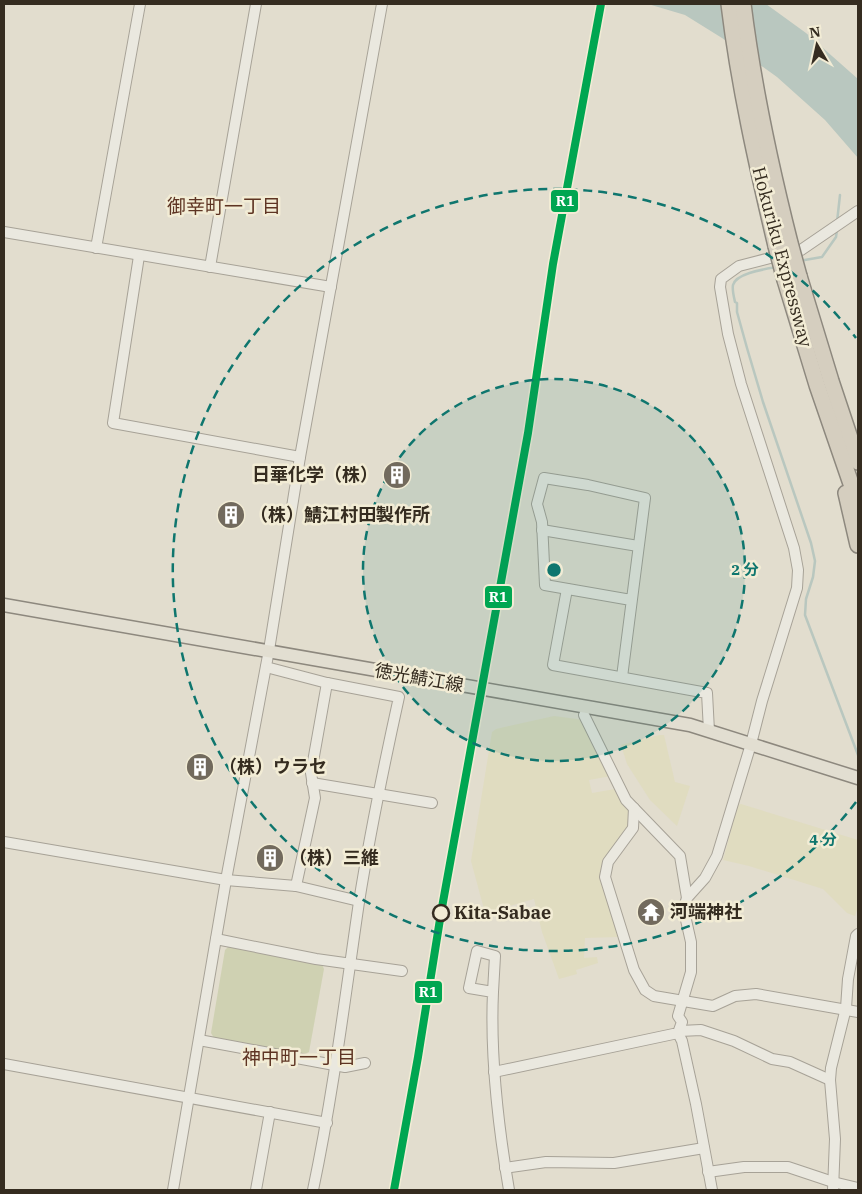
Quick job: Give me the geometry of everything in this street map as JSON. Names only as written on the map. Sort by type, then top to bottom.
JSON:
[{"type":"highway","name":"Hokuriku Expressway","points":[[729,4],[743,95],[758,173],[783,244],[806,325],[834,437],[858,504]]},
{"type":"highway","name":"Hokuriku Expressway","points":[[743,4],[758,104],[773,175],[783,244]]},
{"type":"highway","name":"Hokuriku Expressway","points":[[806,325],[858,462]]},
{"type":"highway","points":[[806,325],[858,434]]},
{"type":"highway","points":[[806,325],[812,378],[838,465],[858,545]]},
{"type":"main road","name":"徳光鯖江線","points":[[4,605],[690,725],[858,778]]},
{"type":"street","points":[[96,248],[140,4]]},
{"type":"street","points":[[210,267],[256,4]]},
{"type":"street","points":[[173,1190],[226,880],[269,650],[300,457],[382,4]]},
{"type":"street","points":[[686,898],[705,878],[717,856],[797,588],[798,570],[794,548],[741,384],[728,334],[720,287],[721,279],[739,266],[801,250],[858,211]]},
{"type":"street","points":[[4,232],[331,287]]},
{"type":"street","points":[[139,256],[113,423],[300,457]]},
{"type":"street","points":[[622,677],[644,498],[544,478],[537,504],[542,522],[545,584],[631,600]]},
{"type":"street","points":[[542,530],[638,546]]},
{"type":"street","points":[[567,589],[553,665],[707,693],[709,731]]},
{"type":"street","points":[[266,667],[398,697],[377,794],[359,901],[327,1123],[313,1190]]},
{"type":"street","points":[[296,886],[314,798],[311,773],[327,682]]},
{"type":"street","points":[[584,715],[626,800],[680,856],[686,898],[686,920],[691,942],[691,972],[678,1016],[682,1022],[679,1032],[696,1104],[712,1190]]},
{"type":"street","points":[[312,783],[432,803]]},
{"type":"street","points":[[634,808],[633,828],[608,862],[605,877],[634,970],[645,990],[654,996],[713,1006],[735,996],[756,994],[846,1008],[858,1012]]},
{"type":"street","points":[[4,842],[226,880],[296,886],[359,901]]},
{"type":"street","points":[[833,1186],[835,1139],[830,1080],[831,1068],[846,1008],[848,979],[856,936],[858,934]]},
{"type":"street","points":[[216,939],[274,952],[402,971]]},
{"type":"street","points":[[493,992],[494,1072],[509,1190]]},
{"type":"street","points":[[494,1072],[679,1032],[701,1030],[772,1058],[790,1062],[830,1080]]},
{"type":"street","points":[[199,1040],[345,1067],[365,1063]]},
{"type":"street","points":[[4,1064],[327,1123]]},
{"type":"street","points":[[256,1190],[270,1112]]},
{"type":"street","points":[[505,1168],[546,1162],[614,1162],[704,1148]]},
{"type":"street","points":[[708,1172],[744,1166],[788,1166],[833,1186],[858,1188]]},
{"type":"shaded area","points":[[648,4],[766,4],[806,33],[858,79],[858,158],[825,120],[777,77],[722,38],[685,15]]},
{"type":"shaded area","points":[[554,716],[584,720],[611,776],[589,780],[592,793],[615,789],[630,810],[631,825],[601,875],[618,937],[585,938],[584,958],[597,957],[598,963],[576,970],[577,974],[559,979],[542,932],[534,899],[485,913],[471,861],[492,732],[496,729]]},
{"type":"shaded area","points":[[664,735],[675,782],[690,786],[677,826],[650,800],[627,764],[621,745]]},
{"type":"shaded area","points":[[741,804],[858,840],[858,907],[855,916],[847,913],[823,889],[723,860],[738,805]]},
{"type":"green space","points":[[230,945],[321,962],[324,969],[309,1052],[305,1054],[214,1038],[211,1033],[225,950]]},
{"type":"waterway","points":[[837,222],[840,195]]},
{"type":"waterway","points":[[799,261],[822,257],[836,237],[837,230]]},
{"type":"waterway","points":[[777,267],[752,272],[740,277],[733,285],[733,294],[763,402],[811,543],[815,561],[813,577],[806,599],[805,615],[858,755]]},
{"type":"transit line","name":"R1","points":[[394,1190],[441,913],[528,433],[553,264],[601,4]]},
{"type":"place","name":"日華化学（株）","points":[[397,475]]},
{"type":"place","name":"（株）鯖江村田製作所","points":[[231,515]]},
{"type":"place","name":"（株）ウラセ","points":[[200,767]]},
{"type":"place","name":"（株）三維","points":[[270,858]]},
{"type":"place","name":"河端神社","points":[[651,912]]},
{"type":"place","name":"Kita-Sabae","points":[[441,913]]},
{"type":"district","name":"御幸町一丁目","points":[[224,206]]},
{"type":"district","name":"神中町一丁目","points":[[299,1057]]}]
